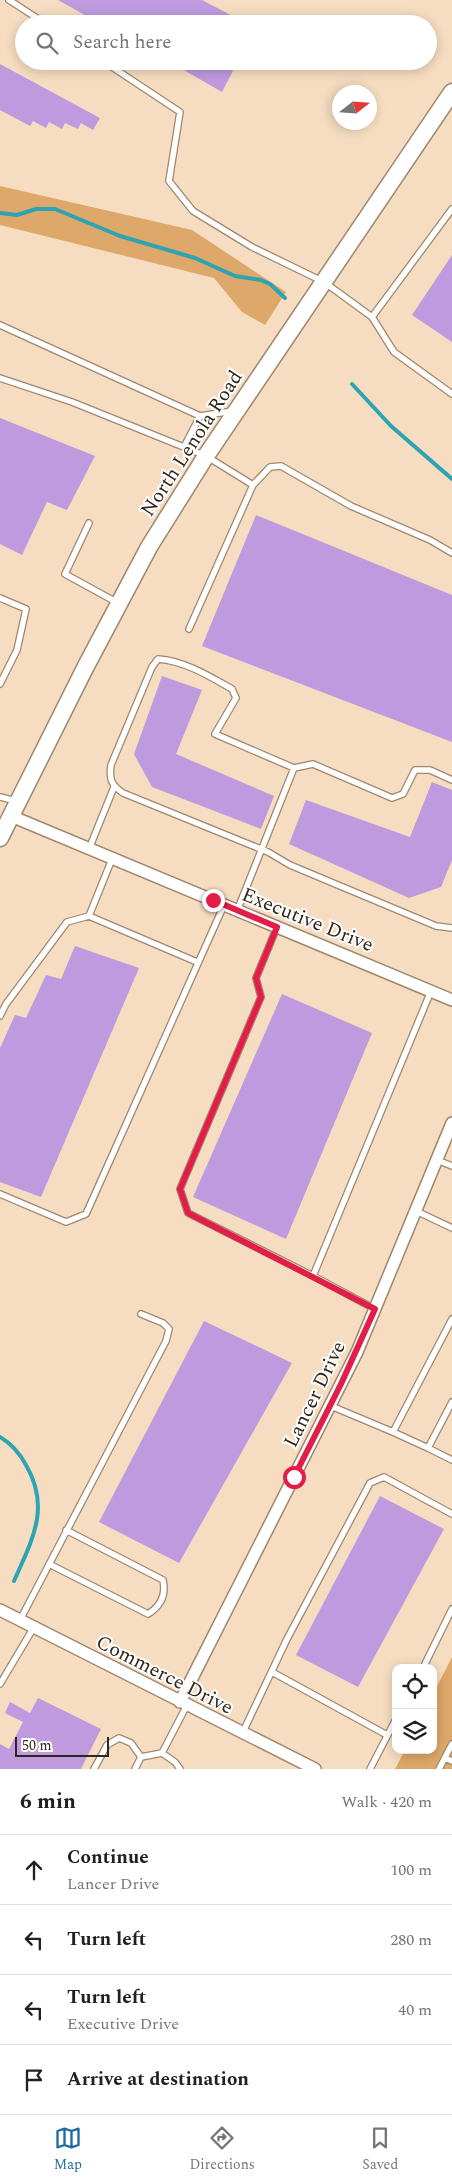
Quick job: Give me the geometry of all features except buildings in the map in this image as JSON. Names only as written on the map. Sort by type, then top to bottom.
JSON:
[{"type":"main road","name":"North Lenola Road","points":[[0,838],[118,603],[149,547],[206,456],[452,92]]},
{"type":"street","name":"Executive Drive","points":[[15,809],[89,849],[452,1000]]},
{"type":"street","name":"Lancer Drive","points":[[184,1703],[331,1406],[375,1309],[452,1123]]},
{"type":"street","name":"Commerce Drive","points":[[0,1610],[242,1734],[315,1769]]},
{"type":"lane","points":[[9,0],[32,15]]},
{"type":"lane","points":[[117,70],[180,112],[169,180],[193,211],[252,247],[324,282],[372,317],[394,352],[452,394]]},
{"type":"lane","points":[[372,317],[452,209]]},
{"type":"lane","points":[[0,325],[200,416],[237,411]]},
{"type":"lane","points":[[0,378],[72,402],[206,456],[253,485]]},
{"type":"lane","points":[[184,447],[200,416]]},
{"type":"lane","points":[[189,629],[253,485],[270,468],[281,466],[351,506],[430,540],[452,553]]},
{"type":"lane","points":[[89,522],[66,574],[118,603]]},
{"type":"lane","points":[[0,598],[26,609],[17,650],[0,684]]},
{"type":"lane","points":[[452,780],[430,770],[415,770],[403,794],[392,798],[313,764],[294,768],[215,734],[236,698],[232,689],[192,667],[170,660],[158,659],[152,667],[110,765],[109,780],[114,787],[123,793],[262,850],[290,865],[436,926],[452,928]]},
{"type":"lane","points":[[237,911],[294,768]]},
{"type":"lane","points":[[89,849],[114,787]]},
{"type":"lane","points":[[0,797],[15,809]]},
{"type":"lane","points":[[89,916],[112,859]]},
{"type":"lane","points":[[0,1194],[66,1222],[86,1214],[224,905]]},
{"type":"lane","points":[[0,1016],[6,1004],[67,922],[89,916],[197,962]]},
{"type":"lane","points":[[277,927],[256,978],[261,997],[180,1189],[188,1213],[375,1309]]},
{"type":"lane","points":[[314,1276],[431,991]]},
{"type":"lane","points":[[437,1160],[452,1166]]},
{"type":"lane","points":[[416,1211],[452,1228]]},
{"type":"lane","points":[[20,1620],[166,1341],[169,1329],[163,1323],[141,1314]]},
{"type":"lane","points":[[393,1432],[452,1319]]},
{"type":"lane","points":[[428,1448],[452,1402]]},
{"type":"lane","points":[[331,1406],[393,1432],[452,1460]]},
{"type":"lane","points":[[242,1734],[287,1640],[370,1483],[384,1477],[452,1514]]},
{"type":"lane","points":[[49,1564],[148,1614],[157,1608],[165,1590],[163,1580],[66,1530]]},
{"type":"lane","points":[[425,1664],[452,1609]]},
{"type":"lane","points":[[0,1684],[34,1627]]},
{"type":"lane","points":[[272,1672],[387,1735]]},
{"type":"lane","points":[[162,1753],[184,1703]]},
{"type":"lane","points":[[370,1769],[392,1726]]},
{"type":"lane","points":[[94,1769],[107,1745],[119,1738],[131,1743],[141,1757]]},
{"type":"lane","points":[[439,1769],[452,1744]]},
{"type":"lane","points":[[141,1757],[162,1753],[175,1762],[180,1769]]},
{"type":"lane","points":[[135,1769],[141,1757]]},
{"type":"lane","points":[[445,1758],[452,1761]]},
{"type":"shaded area","points":[[0,186],[192,230],[286,292],[265,325],[242,312],[214,278],[0,225]]},
{"type":"shaded area","points":[[452,1657],[452,1769],[395,1769],[403,1754],[437,1754],[437,1686]]},
{"type":"waterway","points":[[0,213],[17,215],[36,209],[55,209],[120,236],[195,258],[235,276],[261,280],[270,284],[285,298]]},
{"type":"waterway","points":[[352,384],[391,426],[452,479]]},
{"type":"waterway","points":[[0,1437],[18,1452],[33,1481],[37,1496],[36,1524],[27,1552],[14,1581]]},
{"type":"route","points":[[213,900],[277,927],[256,978],[261,997],[180,1189],[188,1213],[375,1309],[357,1352],[294,1477]]}]
